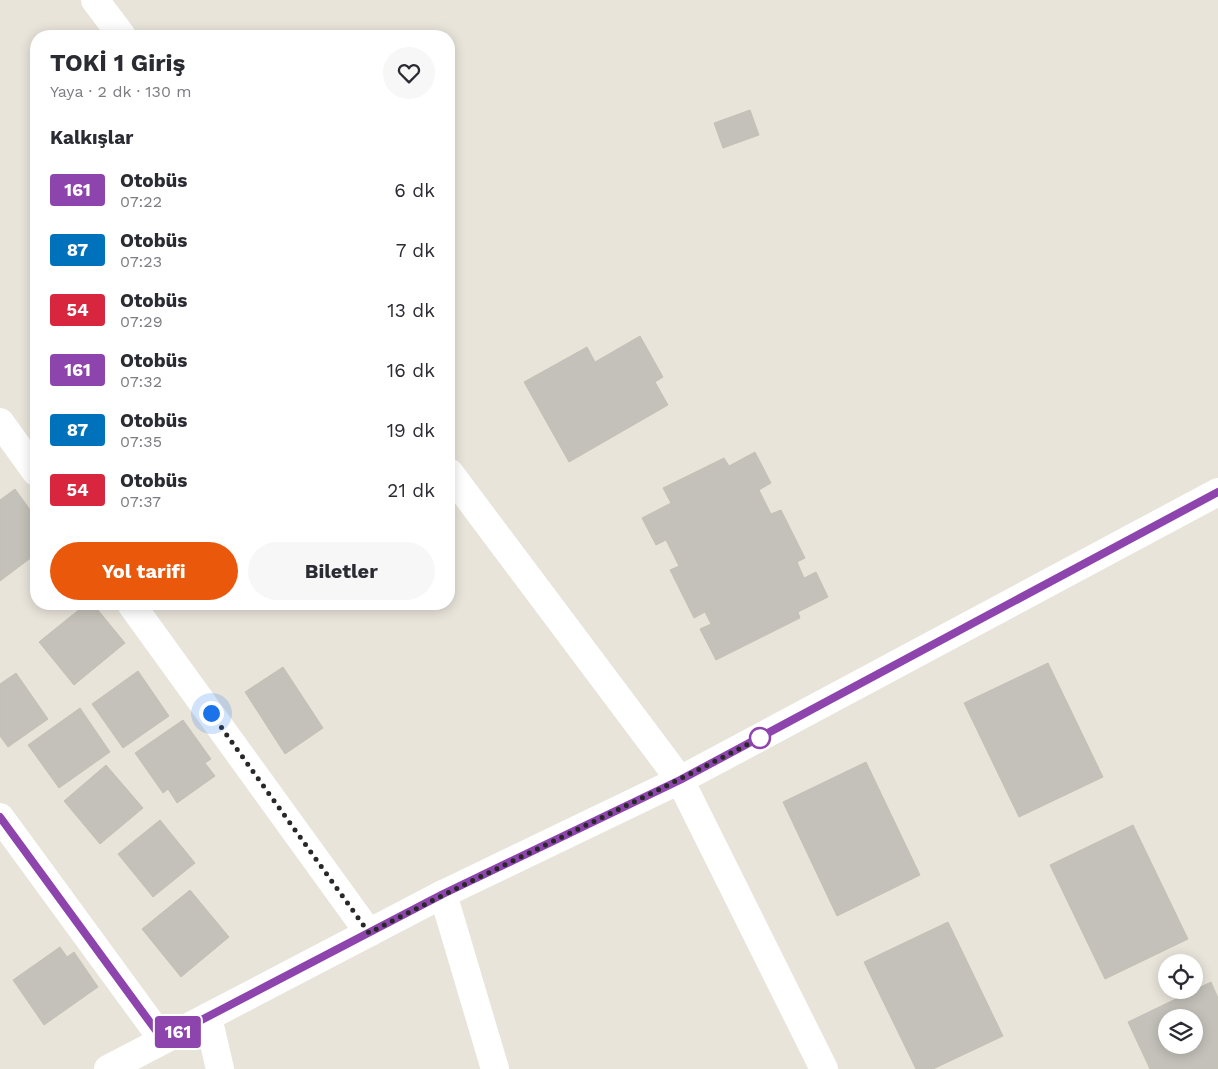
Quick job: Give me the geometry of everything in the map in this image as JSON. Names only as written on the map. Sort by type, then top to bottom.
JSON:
[{"type":"street","points":[[95,0],[118,30]]},
{"type":"street","points":[[0,422],[30,464]]},
{"type":"street","points":[[455,480],[680,780],[824,1069]]},
{"type":"street","points":[[108,1069],[443,894],[680,780],[1218,492]]},
{"type":"street","points":[[135,610],[369,933]]},
{"type":"street","points":[[0,817],[163,1040]]},
{"type":"street","points":[[443,894],[495,1069]]},
{"type":"street","points":[[208,1017],[220,1069]]},
{"type":"building","points":[[750,110],[759,135],[723,148],[714,123]]},
{"type":"building","points":[[640,336],[663,377],[655,382],[668,405],[569,462],[524,382],[587,347],[595,362]]},
{"type":"building","points":[[755,452],[771,483],[759,490],[771,514],[781,510],[805,558],[797,562],[804,578],[816,572],[828,597],[798,612],[800,618],[716,660],[700,629],[711,624],[705,612],[694,618],[670,570],[679,566],[666,540],[656,545],[642,518],[671,503],[663,488],[724,458],[729,466]]},
{"type":"building","points":[[15,489],[30,510],[30,558],[0,581],[0,500]]},
{"type":"building","points":[[79,610],[98,610],[125,643],[74,685],[39,642]]},
{"type":"building","points":[[1048,663],[1103,777],[1019,817],[964,703]]},
{"type":"building","points":[[283,667],[323,728],[285,754],[245,692]]},
{"type":"building","points":[[138,671],[169,716],[123,748],[92,704]]},
{"type":"building","points":[[16,673],[48,719],[8,747],[0,736],[0,684]]},
{"type":"building","points":[[80,708],[110,752],[59,788],[28,745]]},
{"type":"building","points":[[183,720],[211,759],[205,763],[215,776],[177,803],[168,789],[163,793],[135,753]]},
{"type":"building","points":[[866,762],[920,875],[837,916],[783,802]]},
{"type":"building","points":[[106,765],[143,808],[100,844],[64,801]]},
{"type":"building","points":[[160,820],[195,863],[153,897],[118,854]]},
{"type":"building","points":[[1133,825],[1188,939],[1105,979],[1050,865]]},
{"type":"building","points":[[190,890],[229,937],[181,977],[142,929]]},
{"type":"building","points":[[948,922],[1003,1036],[933,1069],[916,1069],[864,962]]},
{"type":"building","points":[[60,947],[67,957],[74,952],[98,987],[44,1025],[13,980]]},
{"type":"building","points":[[1211,982],[1218,998],[1218,1069],[1150,1069],[1128,1022],[1176,999],[1203,999],[1203,986]]},
{"type":"bus line","name":"161","points":[[0,817],[163,1040],[443,894],[680,780],[1218,492]]},
{"type":"route","points":[[211,713],[369,933],[443,894],[680,780],[767,734],[760,738]]}]
